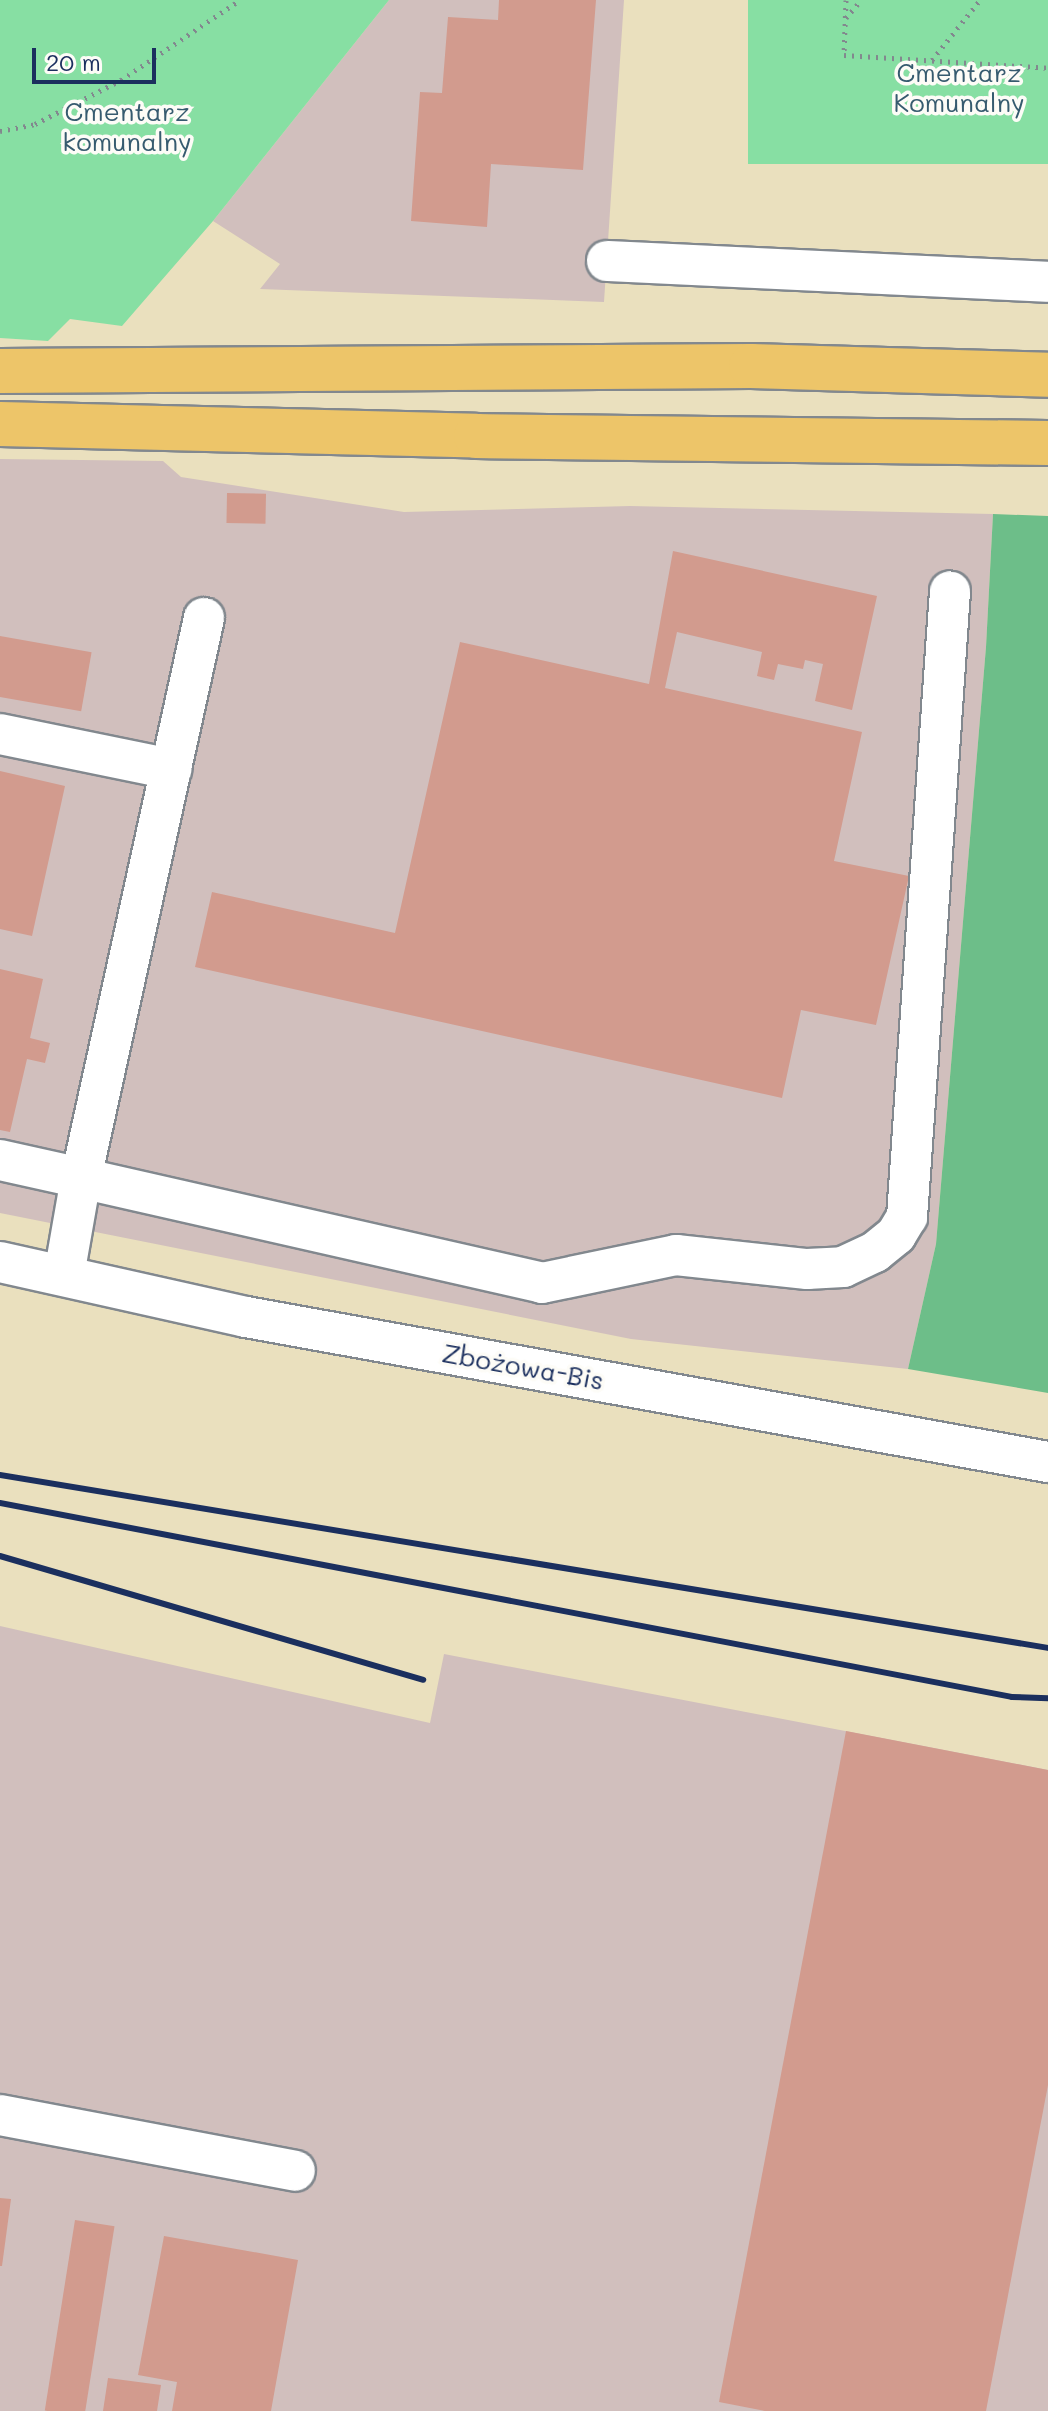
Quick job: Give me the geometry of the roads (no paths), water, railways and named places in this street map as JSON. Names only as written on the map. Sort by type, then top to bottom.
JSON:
[{"type":"main road","points":[[0,371],[751,366],[1048,375]]},
{"type":"main road","points":[[0,424],[476,436],[1048,443]]},
{"type":"street","points":[[607,261],[1048,282]]},
{"type":"street","points":[[0,1160],[542,1283],[676,1255],[807,1269],[843,1267],[875,1252],[896,1235],[907,1217],[950,591]]},
{"type":"street","points":[[64,1275],[81,1178],[204,618]]},
{"type":"street","points":[[0,734],[171,769]]},
{"type":"street","name":"Zbożowa-Bis","points":[[0,1262],[246,1317],[1048,1462]]},
{"type":"street","points":[[0,2115],[295,2171]]},
{"type":"railway","points":[[0,1475],[1048,1648]]},
{"type":"railway","points":[[0,1503],[1012,1697],[1048,1698]]},
{"type":"railway","points":[[0,1556],[423,1680]]},
{"type":"park label","name":"Cmentarz Komunalny","points":[[959,88]]},
{"type":"park label","name":"Cmentarz komunalny","points":[[127,127]]}]
